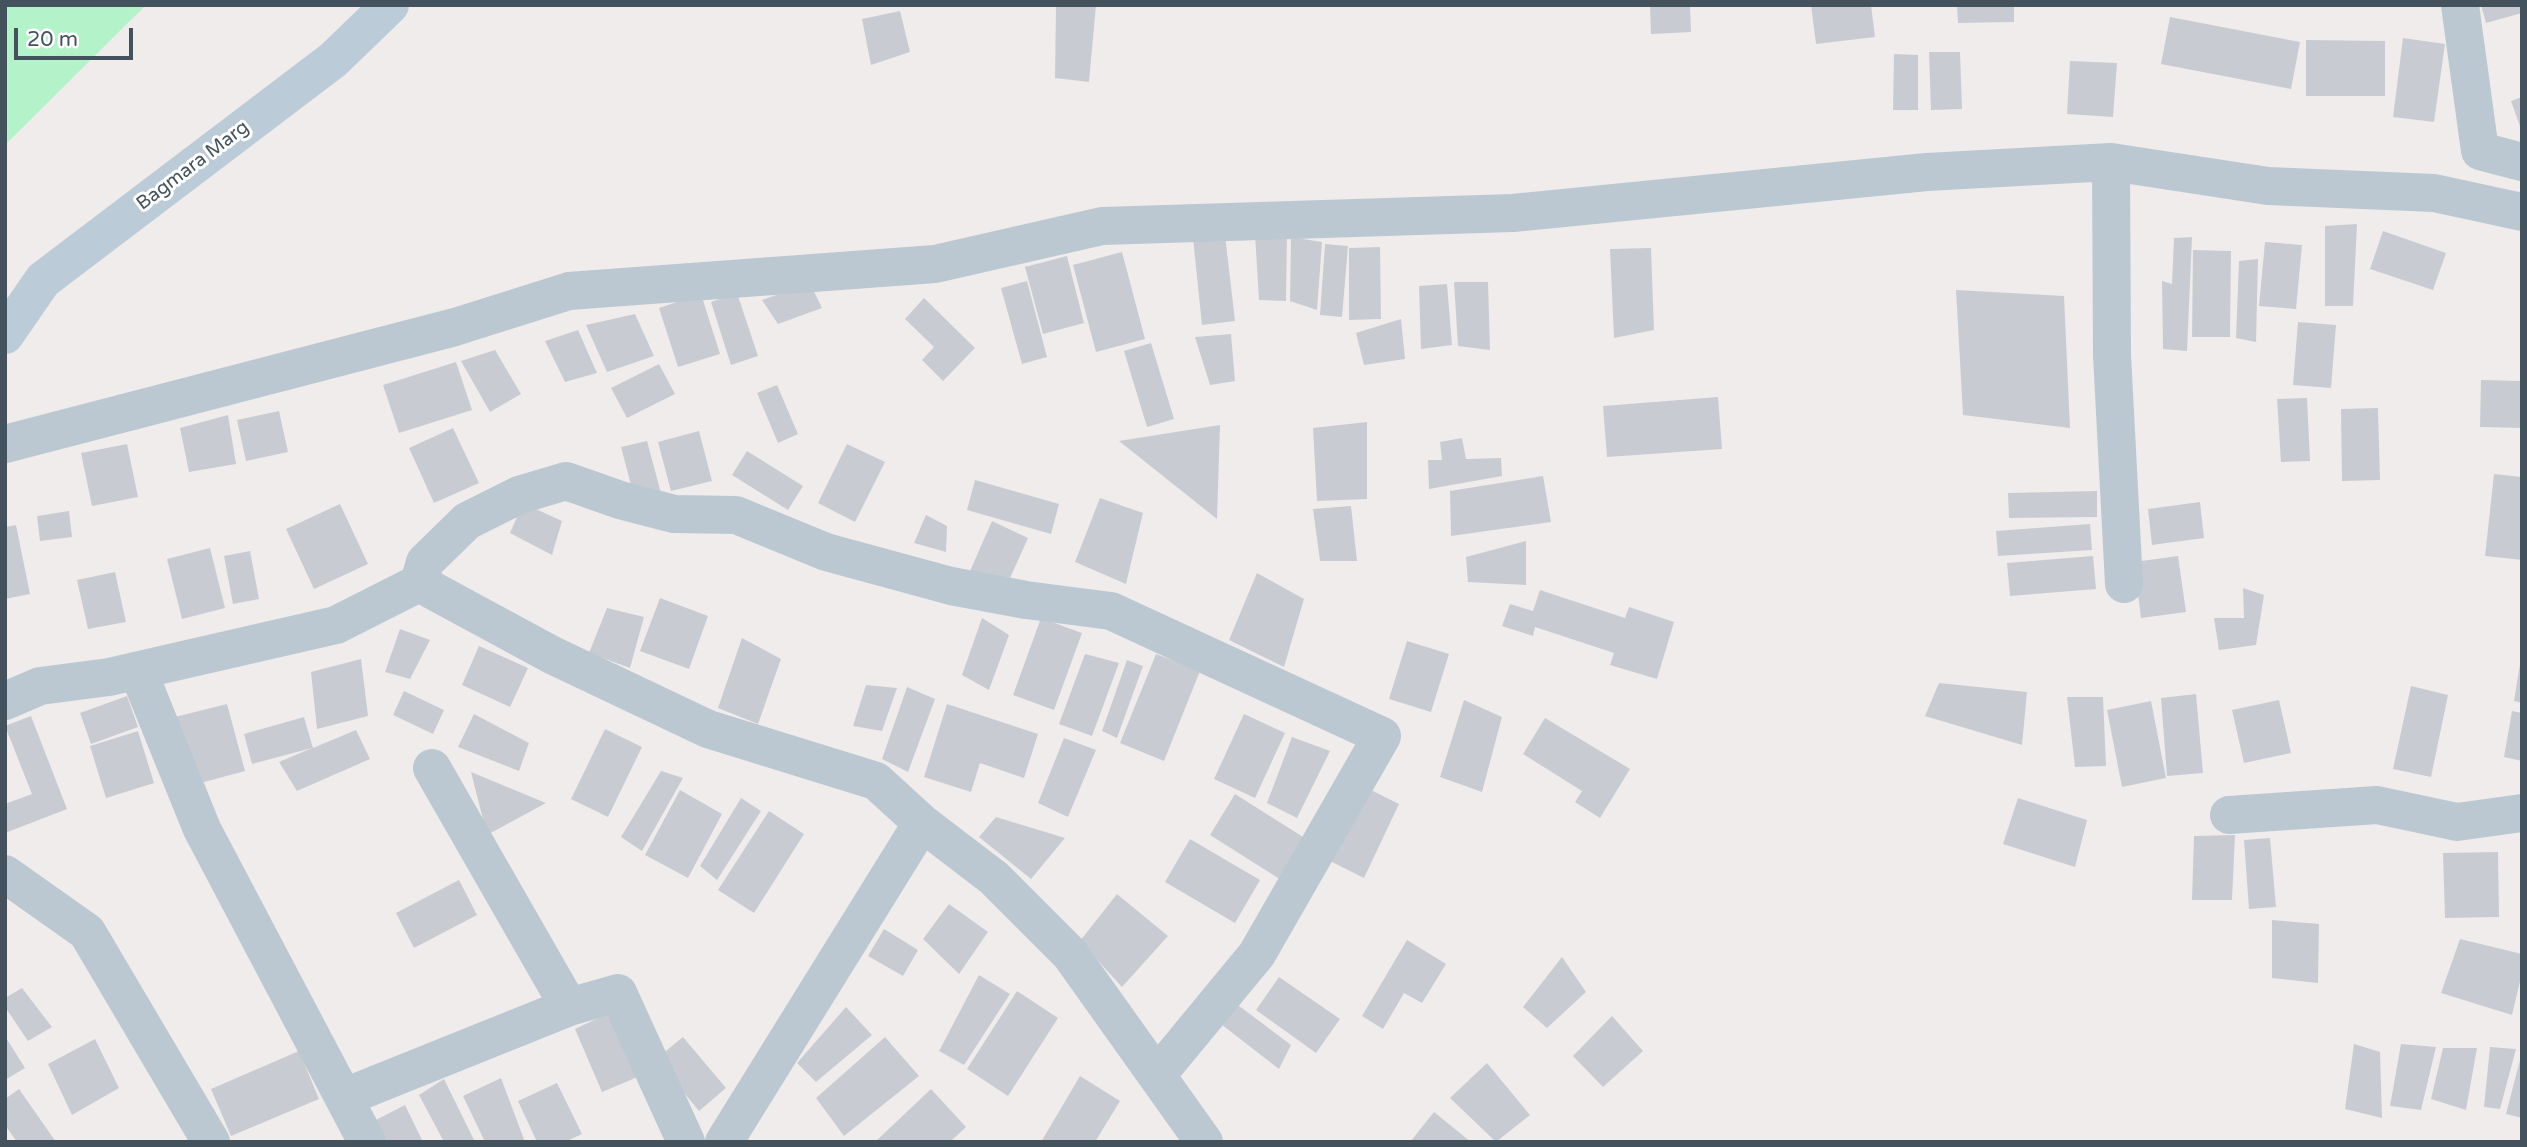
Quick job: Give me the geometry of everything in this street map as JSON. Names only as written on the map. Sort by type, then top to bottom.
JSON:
[{"type":"main road","name":"Bagmara Marg","points":[[5,335],[43,280],[333,60],[390,5]]},
{"type":"street","points":[[2460,5],[2480,151],[2522,162]]},
{"type":"street","points":[[5,444],[455,327],[569,290],[935,264],[1102,226],[1513,213],[1927,172],[2111,162],[2268,186],[2434,193],[2522,212]]},
{"type":"street","points":[[2111,162],[2112,355],[2124,584]]},
{"type":"street","points":[[5,701],[40,686],[138,671],[336,625],[419,583],[425,562],[467,521],[519,495],[566,481],[620,500],[674,514],[736,515],[826,552],[951,586],[1111,611],[1382,736],[1257,954],[1158,1074]]},
{"type":"street","points":[[419,583],[552,655],[708,729],[876,781],[922,823],[994,878],[1070,954],[1204,1142]]},
{"type":"street","points":[[138,671],[202,828],[367,1142]]},
{"type":"street","points":[[432,768],[569,1007]]},
{"type":"street","points":[[2230,816],[2377,804],[2457,822],[2522,813]]},
{"type":"street","points":[[724,1142],[922,823]]},
{"type":"street","points":[[5,874],[88,932],[211,1142]]},
{"type":"street","points":[[345,1097],[569,1007],[618,993],[686,1142]]},
{"type":"green space","points":[[5,5],[146,5],[5,145]]},
{"type":"building","points":[[1096,5],[1089,82],[1055,78],[1056,6]]},
{"type":"building","points":[[1650,5],[1690,5],[1691,32],[1651,34]]},
{"type":"building","points":[[1811,5],[1871,5],[1875,37],[1816,44]]},
{"type":"building","points":[[1957,5],[2014,5],[2014,22],[1958,23]]},
{"type":"building","points":[[2481,5],[2522,5],[2522,13],[2486,23]]},
{"type":"building","points":[[900,11],[910,52],[871,65],[862,19]]},
{"type":"building","points":[[2170,17],[2300,42],[2291,89],[2161,64]]},
{"type":"building","points":[[2403,38],[2445,44],[2434,122],[2393,117]]},
{"type":"building","points":[[2306,40],[2385,41],[2385,96],[2306,96]]},
{"type":"building","points":[[1929,52],[1960,52],[1962,109],[1931,110]]},
{"type":"building","points":[[1894,54],[1918,55],[1918,110],[1893,110]]},
{"type":"building","points":[[2070,61],[2117,63],[2113,117],[2067,114]]},
{"type":"building","points":[[2522,97],[2522,129],[2521,129],[2511,101]]},
{"type":"building","points":[[2357,224],[2353,306],[2325,306],[2325,226]]},
{"type":"building","points":[[2383,231],[2446,253],[2433,290],[2370,269]]},
{"type":"building","points":[[1287,233],[1286,301],[1259,300],[1255,234]]},
{"type":"building","points":[[1225,235],[1235,321],[1202,325],[1193,238]]},
{"type":"building","points":[[1291,237],[1322,242],[1317,310],[1290,301]]},
{"type":"building","points":[[2192,237],[2187,351],[2163,349],[2162,281],[2172,284],[2174,238]]},
{"type":"building","points":[[2265,242],[2302,245],[2296,309],[2259,306]]},
{"type":"building","points":[[1325,244],[1348,246],[1342,317],[1320,315]]},
{"type":"building","points":[[1380,247],[1381,319],[1349,320],[1349,248]]},
{"type":"building","points":[[1651,248],[1654,330],[1614,338],[1610,249]]},
{"type":"building","points":[[2193,250],[2231,251],[2230,337],[2192,337]]},
{"type":"building","points":[[1122,252],[1145,339],[1096,352],[1073,265]]},
{"type":"building","points":[[1067,256],[1084,323],[1043,334],[1025,267]]},
{"type":"building","points":[[2258,259],[2256,342],[2236,338],[2239,261]]},
{"type":"building","points":[[1027,281],[1047,357],[1022,364],[1001,288]]},
{"type":"building","points":[[1454,282],[1488,282],[1490,350],[1458,346]]},
{"type":"building","points":[[810,283],[822,308],[778,324],[762,300]]},
{"type":"building","points":[[1447,284],[1452,345],[1421,349],[1419,286]]},
{"type":"building","points":[[1956,290],[2064,296],[2070,428],[1963,415]]},
{"type":"building","points":[[737,293],[758,356],[731,365],[711,302]]},
{"type":"building","points":[[701,294],[720,354],[678,367],[659,308]]},
{"type":"building","points":[[924,298],[975,348],[943,381],[922,360],[934,347],[905,319]]},
{"type":"building","points":[[635,314],[654,356],[607,372],[586,325]]},
{"type":"building","points":[[1401,319],[1405,359],[1364,365],[1356,333]]},
{"type":"building","points":[[2298,322],[2336,325],[2331,388],[2293,385]]},
{"type":"building","points":[[578,330],[597,373],[565,382],[545,341]]},
{"type":"building","points":[[1231,334],[1235,381],[1210,385],[1195,337]]},
{"type":"building","points":[[1151,343],[1174,419],[1147,427],[1124,351]]},
{"type":"building","points":[[495,350],[521,394],[490,412],[461,361]]},
{"type":"building","points":[[456,362],[472,410],[399,433],[383,385]]},
{"type":"building","points":[[659,364],[675,394],[627,418],[611,388]]},
{"type":"building","points":[[2481,380],[2522,381],[2522,428],[2480,427]]},
{"type":"building","points":[[777,385],[798,434],[778,443],[757,393]]},
{"type":"building","points":[[1718,397],[1722,449],[1607,457],[1603,406]]},
{"type":"building","points":[[2307,398],[2310,461],[2281,462],[2277,399]]},
{"type":"building","points":[[2378,408],[2380,480],[2342,481],[2341,409]]},
{"type":"building","points":[[279,411],[288,452],[246,461],[237,420]]},
{"type":"building","points":[[228,415],[236,464],[189,472],[180,428]]},
{"type":"building","points":[[1367,422],[1367,499],[1317,501],[1313,428]]},
{"type":"building","points":[[1220,425],[1217,519],[1119,441]]},
{"type":"building","points":[[453,428],[479,483],[434,503],[409,448]]},
{"type":"building","points":[[699,431],[712,481],[671,491],[658,442]]},
{"type":"building","points":[[1462,438],[1466,459],[1501,458],[1502,476],[1429,489],[1428,460],[1442,460],[1440,442]]},
{"type":"building","points":[[647,441],[661,493],[635,500],[621,447]]},
{"type":"building","points":[[127,444],[138,497],[92,506],[81,453]]},
{"type":"building","points":[[847,444],[885,462],[855,522],[818,503]]},
{"type":"building","points":[[747,451],[803,486],[788,510],[732,475]]},
{"type":"building","points":[[2494,474],[2522,477],[2522,560],[2485,556]]},
{"type":"building","points":[[1543,476],[1551,522],[1451,536],[1450,491]]},
{"type":"building","points":[[975,480],[1059,504],[1051,534],[967,510]]},
{"type":"building","points":[[2097,491],[2097,517],[2009,518],[2008,493]]},
{"type":"building","points":[[1100,498],[1143,513],[1126,584],[1075,562]]},
{"type":"building","points":[[2200,502],[2204,538],[2152,545],[2148,509]]},
{"type":"building","points":[[523,503],[562,521],[552,555],[510,533]]},
{"type":"building","points":[[340,504],[368,564],[314,589],[286,529]]},
{"type":"building","points":[[1351,506],[1357,561],[1320,561],[1313,509]]},
{"type":"building","points":[[69,511],[72,537],[40,541],[37,516]]},
{"type":"building","points":[[926,515],[947,526],[946,552],[914,543]]},
{"type":"building","points":[[992,521],[1028,538],[1006,587],[970,571]]},
{"type":"building","points":[[2090,524],[2092,550],[1998,556],[1996,531]]},
{"type":"building","points":[[16,525],[30,594],[5,599],[5,527]]},
{"type":"building","points":[[1526,541],[1526,585],[1468,582],[1466,557]]},
{"type":"building","points":[[210,548],[225,608],[182,619],[167,559]]},
{"type":"building","points":[[250,551],[259,599],[233,604],[224,556]]},
{"type":"building","points":[[2093,556],[2096,589],[2010,596],[2007,563]]},
{"type":"building","points":[[2178,556],[2186,612],[2141,618],[2134,562]]},
{"type":"building","points":[[115,572],[126,622],[88,629],[77,580]]},
{"type":"building","points":[[1257,573],[1304,599],[1284,667],[1229,640]]},
{"type":"building","points":[[2243,588],[2264,595],[2256,645],[2219,650],[2214,618],[2244,618]]},
{"type":"building","points":[[1540,590],[1625,618],[1629,607],[1674,622],[1657,679],[1610,665],[1614,653],[1535,627],[1533,636],[1502,626],[1510,604],[1533,611]]},
{"type":"building","points":[[660,598],[708,616],[689,669],[640,651]]},
{"type":"building","points":[[607,608],[644,617],[630,668],[589,653]]},
{"type":"building","points":[[982,618],[1009,635],[989,690],[962,675]]},
{"type":"building","points":[[1041,618],[1082,633],[1054,710],[1013,695]]},
{"type":"building","points":[[400,629],[430,640],[410,679],[385,672]]},
{"type":"building","points":[[742,638],[781,659],[758,724],[718,708]]},
{"type":"building","points":[[1407,641],[1449,654],[1431,712],[1389,699]]},
{"type":"building","points":[[479,646],[528,668],[510,707],[462,685]]},
{"type":"building","points":[[1085,654],[1119,663],[1092,736],[1059,724]]},
{"type":"building","points":[[1156,654],[1200,671],[1164,761],[1120,743]]},
{"type":"building","points":[[361,659],[368,716],[317,729],[311,672]]},
{"type":"building","points":[[1127,660],[1143,666],[1117,738],[1102,731]]},
{"type":"building","points":[[2522,664],[2522,703],[2514,701]]},
{"type":"building","points":[[1939,683],[2027,692],[2022,745],[1925,716]]},
{"type":"building","points":[[866,685],[897,688],[882,731],[853,726]]},
{"type":"building","points":[[2411,686],[2448,695],[2431,777],[2393,769]]},
{"type":"building","points":[[907,687],[935,699],[908,772],[882,759]]},
{"type":"building","points":[[404,691],[444,710],[433,734],[393,715]]},
{"type":"building","points":[[2196,694],[2203,773],[2167,776],[2161,698]]},
{"type":"building","points":[[127,696],[138,727],[91,744],[80,713]]},
{"type":"building","points":[[2067,697],[2103,697],[2106,766],[2075,767]]},
{"type":"building","points":[[1464,700],[1502,717],[1482,792],[1440,777]]},
{"type":"building","points":[[2279,700],[2291,753],[2244,763],[2232,710]]},
{"type":"building","points":[[2151,701],[2166,778],[2122,787],[2107,710]]},
{"type":"building","points":[[227,704],[245,771],[193,785],[175,717]]},
{"type":"building","points":[[947,704],[1038,734],[1024,778],[980,763],[971,792],[924,777]]},
{"type":"building","points":[[2512,711],[2522,713],[2522,761],[2504,757]]},
{"type":"building","points":[[474,714],[529,743],[519,771],[458,747]]},
{"type":"building","points":[[1244,714],[1285,733],[1255,798],[1214,779]]},
{"type":"building","points":[[31,716],[67,809],[5,833],[5,804],[32,794],[5,726]]},
{"type":"building","points":[[304,717],[313,748],[356,730],[370,759],[297,791],[279,762],[312,748],[252,764],[244,734]]},
{"type":"building","points":[[1545,718],[1630,769],[1600,818],[1575,802],[1582,791],[1523,754]]},
{"type":"building","points":[[605,729],[642,747],[608,817],[571,799]]},
{"type":"building","points":[[138,731],[154,783],[106,798],[90,746]]},
{"type":"building","points":[[1292,737],[1330,751],[1297,818],[1267,803]]},
{"type":"building","points":[[1064,738],[1096,750],[1068,817],[1038,803]]},
{"type":"building","points":[[661,771],[683,778],[642,851],[621,837]]},
{"type":"building","points":[[471,772],[546,803],[487,835]]},
{"type":"building","points":[[1359,784],[1399,804],[1364,878],[1324,858]]},
{"type":"building","points":[[680,790],[722,814],[688,878],[645,855]]},
{"type":"building","points":[[1235,794],[1311,842],[1286,883],[1210,835]]},
{"type":"building","points":[[741,798],[761,811],[717,880],[700,866]]},
{"type":"building","points":[[2018,798],[2087,820],[2075,867],[2003,844]]},
{"type":"building","points":[[769,811],[804,834],[754,913],[718,890]]},
{"type":"building","points":[[996,817],[1065,838],[1031,879],[979,837]]},
{"type":"building","points":[[2235,835],[2232,900],[2192,900],[2194,836]]},
{"type":"building","points":[[2270,838],[2276,907],[2249,909],[2244,840]]},
{"type":"building","points":[[1190,839],[1260,880],[1235,923],[1165,882]]},
{"type":"building","points":[[2498,852],[2499,917],[2445,918],[2443,853]]},
{"type":"building","points":[[459,880],[477,915],[414,948],[396,913]]},
{"type":"building","points":[[1117,894],[1168,936],[1122,987],[1080,941]]},
{"type":"building","points":[[949,904],[988,932],[959,974],[923,939]]},
{"type":"building","points":[[2272,920],[2319,924],[2318,983],[2272,978]]},
{"type":"building","points":[[884,929],[918,950],[903,976],[868,956]]},
{"type":"building","points":[[2460,939],[2522,954],[2522,973],[2512,1015],[2441,993]]},
{"type":"building","points":[[1407,940],[1446,964],[1422,1003],[1404,993],[1383,1029],[1362,1016]]},
{"type":"building","points":[[1562,957],[1586,992],[1547,1028],[1523,1007]]},
{"type":"building","points":[[979,975],[1010,994],[964,1065],[939,1051]]},
{"type":"building","points":[[1279,977],[1340,1019],[1316,1053],[1256,1010]]},
{"type":"building","points":[[22,988],[52,1027],[28,1041],[5,1007],[5,998]]},
{"type":"building","points":[[1017,991],[1058,1018],[1008,1096],[967,1069]]},
{"type":"building","points":[[1234,1002],[1291,1045],[1279,1069],[1217,1021]]},
{"type":"building","points":[[846,1007],[872,1035],[816,1082],[797,1063]]},
{"type":"building","points":[[613,1011],[640,1076],[602,1092],[575,1029]]},
{"type":"building","points":[[1612,1016],[1643,1051],[1603,1087],[1573,1056]]},
{"type":"building","points":[[5,1036],[25,1068],[5,1080]]},
{"type":"building","points":[[683,1037],[726,1088],[699,1111],[656,1059]]},
{"type":"building","points":[[885,1037],[919,1076],[844,1136],[816,1098]]},
{"type":"building","points":[[95,1039],[119,1088],[72,1115],[48,1064]]},
{"type":"building","points":[[2354,1044],[2380,1052],[2382,1118],[2345,1109]]},
{"type":"building","points":[[2401,1044],[2436,1047],[2421,1110],[2390,1106]]},
{"type":"building","points":[[2490,1047],[2516,1049],[2500,1109],[2484,1107]]},
{"type":"building","points":[[2443,1048],[2477,1048],[2466,1110],[2431,1099]]},
{"type":"building","points":[[299,1051],[319,1099],[231,1136],[211,1089]]},
{"type":"building","points":[[2522,1056],[2522,1118],[2506,1114]]},
{"type":"building","points":[[1487,1063],[1530,1115],[1496,1142],[1450,1098]]},
{"type":"building","points":[[1080,1076],[1120,1101],[1095,1142],[1041,1142]]},
{"type":"building","points":[[501,1078],[525,1142],[485,1142],[463,1096]]},
{"type":"building","points":[[444,1079],[475,1142],[444,1142],[419,1095]]},
{"type":"building","points":[[557,1083],[582,1134],[565,1142],[537,1142],[518,1101]]},
{"type":"building","points":[[19,1089],[56,1142],[17,1142],[5,1125],[5,1099]]},
{"type":"building","points":[[931,1089],[966,1127],[950,1142],[875,1142]]},
{"type":"building","points":[[405,1105],[423,1142],[381,1142],[372,1122]]},
{"type":"building","points":[[1434,1112],[1471,1142],[1410,1142]]}]
